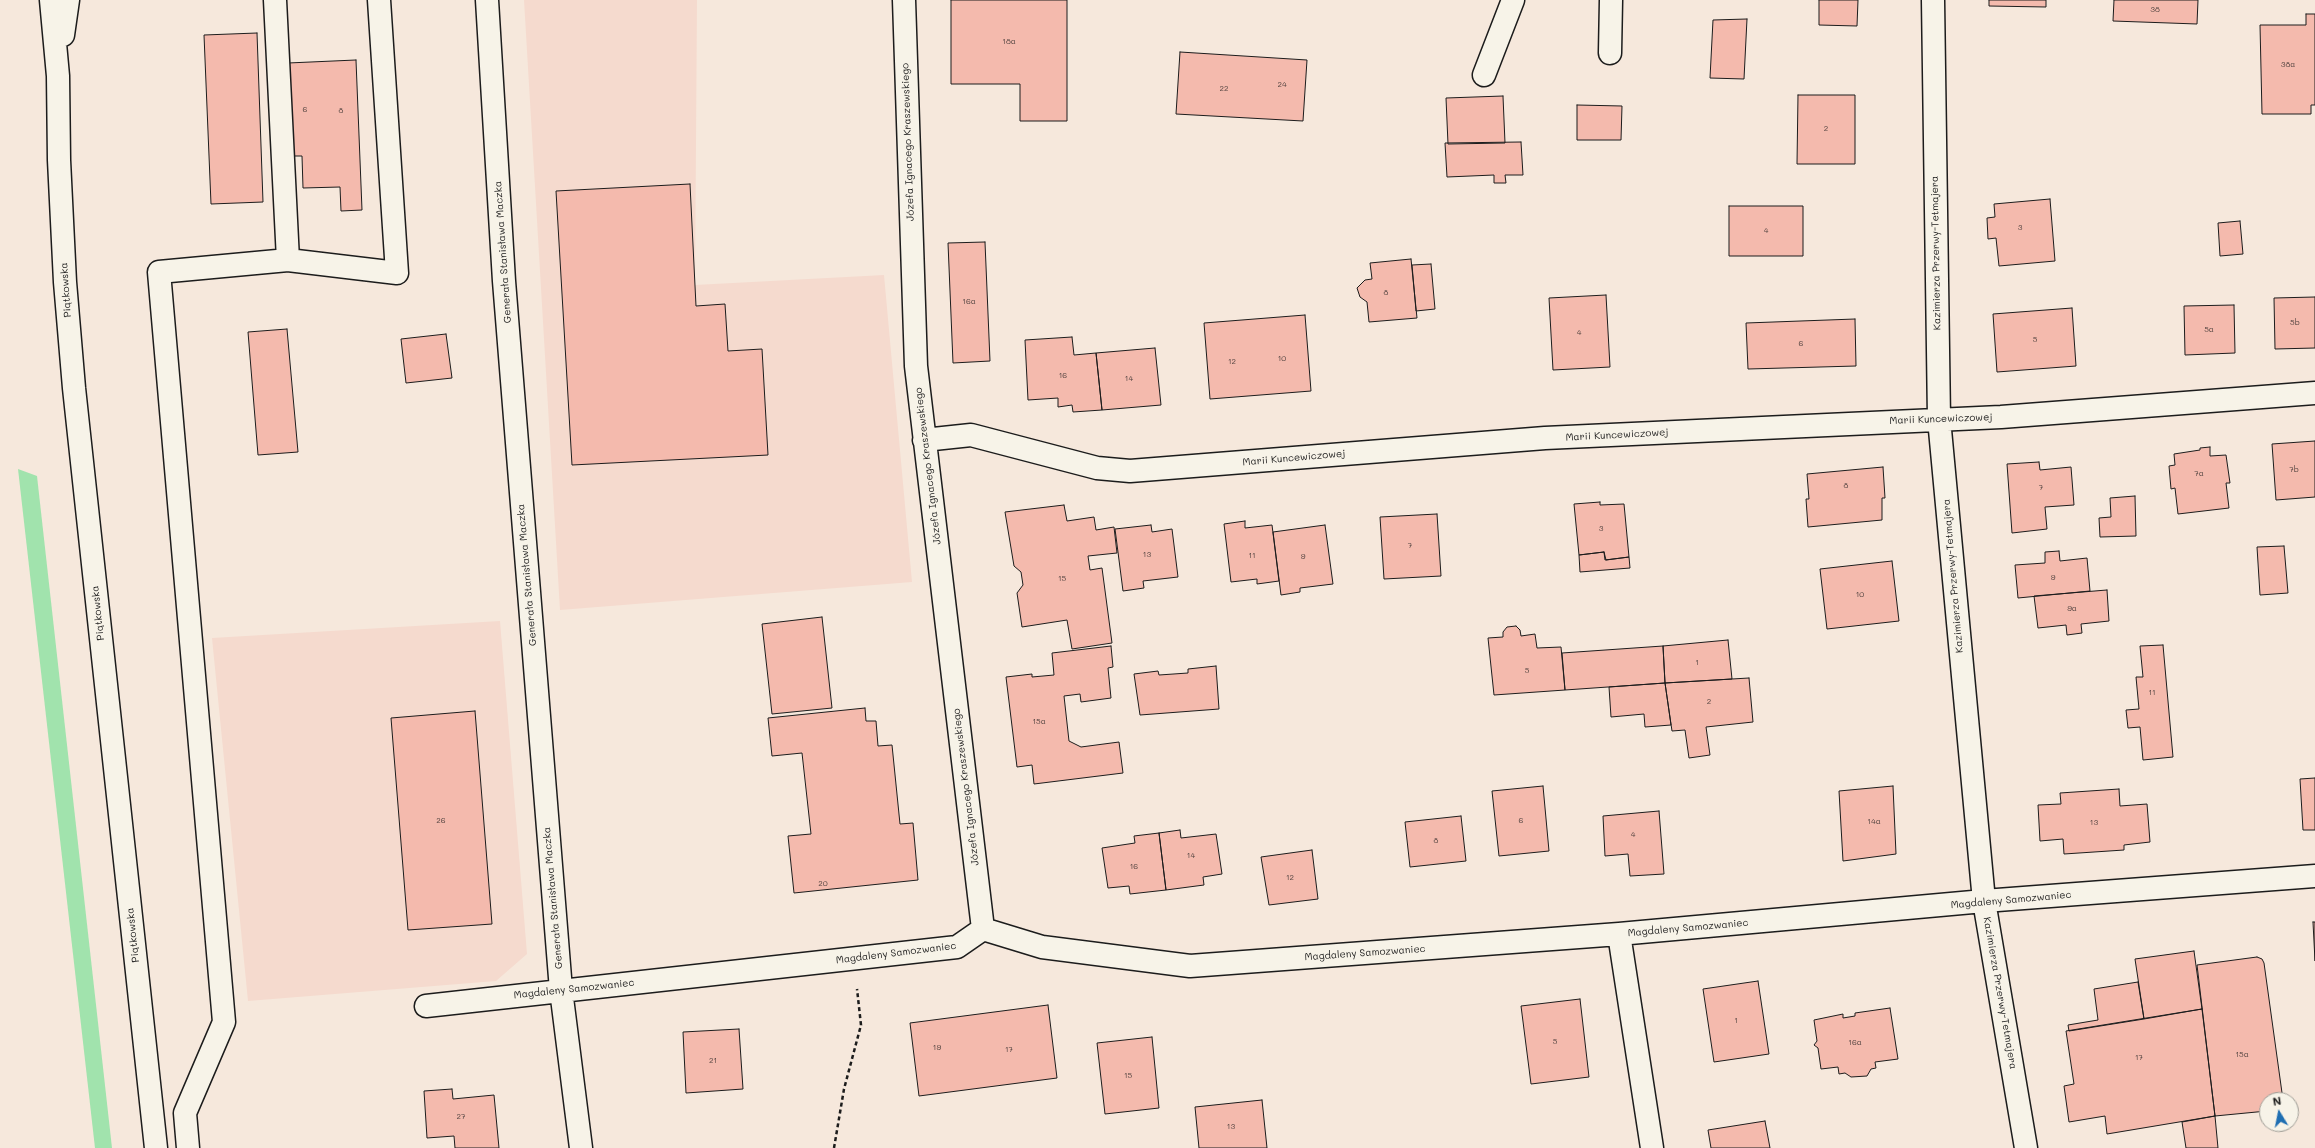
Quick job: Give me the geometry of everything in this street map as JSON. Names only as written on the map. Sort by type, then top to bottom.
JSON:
[{"type":"street","name":"Piątkowska","points":[[51,0],[58,76],[59,160],[65,282],[74,388],[156,1148]]},
{"type":"street","name":"Piątkowska","points":[[58,76],[68,0]]},
{"type":"street","points":[[276,0],[288,260]]},
{"type":"street","points":[[188,1148],[185,1113],[224,1022],[159,272],[288,260],[397,273],[379,0]]},
{"type":"street","name":"Generała Stanisława Maczka","points":[[487,0],[504,281],[561,990],[581,1148]]},
{"type":"street","name":"Józefa Ignacego Kraszewskiego","points":[[904,0],[916,366],[983,929]]},
{"type":"street","points":[[1484,75],[1513,0]]},
{"type":"street","points":[[1610,53],[1611,0]]},
{"type":"street","name":"Kazimierza Przerwy-Tetmajera","points":[[1933,0],[1939,419],[1984,901],[2026,1148]]},
{"type":"street","name":"Marii Kuncewiczowej","points":[[924,440],[971,435],[1097,468],[1130,471],[1545,438],[2001,417],[2315,394]]},
{"type":"street","name":"Magdaleny Samozwaniec","points":[[426,1006],[957,947],[983,929],[1042,947],[1190,966],[1618,934],[1984,901],[2315,876]]},
{"type":"street","points":[[1618,934],[1652,1148]]},
{"type":"path","points":[[834,1148],[844,1089],[861,1025],[853,959]]},
{"type":"shaded area","points":[[524,0],[697,0],[695,285],[884,275],[912,582],[560,610]]},
{"type":"shaded area","points":[[500,621],[527,954],[496,981],[248,1001],[212,638]]},
{"type":"green space","points":[[18,469],[37,476],[112,1148],[95,1148]]},
{"type":"building","points":[[951,0],[1067,0],[1067,121],[1020,121],[1020,84],[951,84]]},
{"type":"building","points":[[1819,0],[1858,0],[1857,26],[1819,25]]},
{"type":"building","points":[[1989,0],[2046,0],[2046,7],[1989,6]]},
{"type":"building","points":[[2114,0],[2198,0],[2197,24],[2113,21]]},
{"type":"building","points":[[2306,14],[2315,14],[2315,105],[2311,105],[2311,114],[2262,114],[2260,25],[2306,25]]},
{"type":"building","points":[[1747,19],[1744,79],[1710,78],[1713,20]]},
{"type":"building","points":[[257,33],[263,202],[211,204],[204,35]]},
{"type":"building","points":[[1180,52],[1307,60],[1303,121],[1176,114]]},
{"type":"building","points":[[356,60],[362,210],[341,211],[340,187],[303,188],[302,156],[292,156],[288,63]]},
{"type":"building","points":[[1798,95],[1855,95],[1855,164],[1797,164]]},
{"type":"building","points":[[1503,96],[1505,143],[1448,144],[1446,98]]},
{"type":"building","points":[[1577,105],[1622,106],[1621,140],[1577,140]]},
{"type":"building","points":[[1521,142],[1523,175],[1505,175],[1506,183],[1494,183],[1494,175],[1447,177],[1445,143]]},
{"type":"building","points":[[690,184],[696,306],[725,304],[728,351],[762,349],[768,455],[572,465],[556,191]]},
{"type":"building","points":[[2050,199],[2055,261],[1999,266],[1996,238],[1988,239],[1987,218],[1995,217],[1994,204]]},
{"type":"building","points":[[1729,206],[1803,206],[1803,256],[1729,256]]},
{"type":"building","points":[[2240,221],[2243,254],[2220,256],[2218,223]]},
{"type":"building","points":[[985,242],[990,361],[953,363],[948,243]]},
{"type":"building","points":[[1411,259],[1417,318],[1369,322],[1367,302],[1360,297],[1357,288],[1365,280],[1372,279],[1370,263]]},
{"type":"building","points":[[1431,264],[1435,309],[1416,311],[1412,265]]},
{"type":"building","points":[[1606,295],[1610,367],[1553,370],[1549,298]]},
{"type":"building","points":[[2315,297],[2315,348],[2275,349],[2274,298]]},
{"type":"building","points":[[2234,305],[2235,353],[2185,355],[2184,306]]},
{"type":"building","points":[[2072,308],[2076,366],[1997,372],[1993,314]]},
{"type":"building","points":[[1305,315],[1311,391],[1210,399],[1204,323]]},
{"type":"building","points":[[1855,319],[1856,366],[1748,369],[1746,323]]},
{"type":"building","points":[[287,329],[298,452],[258,455],[248,332]]},
{"type":"building","points":[[446,334],[452,378],[406,383],[401,339]]},
{"type":"building","points":[[1072,337],[1074,355],[1096,353],[1102,410],[1073,412],[1072,405],[1058,407],[1058,398],[1028,400],[1025,340]]},
{"type":"building","points":[[1155,348],[1161,405],[1102,410],[1096,353]]},
{"type":"building","points":[[2315,441],[2315,497],[2276,500],[2272,444]]},
{"type":"building","points":[[2210,447],[2210,456],[2226,455],[2230,483],[2226,483],[2229,508],[2178,514],[2175,488],[2171,489],[2169,466],[2175,465],[2174,454]]},
{"type":"building","points":[[2039,462],[2040,470],[2071,467],[2074,505],[2045,507],[2047,529],[2012,533],[2007,464]]},
{"type":"building","points":[[1883,467],[1885,498],[1882,498],[1882,520],[1808,527],[1806,499],[1809,499],[1807,474]]},
{"type":"building","points":[[2135,496],[2136,536],[2100,537],[2099,518],[2111,517],[2110,498]]},
{"type":"building","points":[[1600,502],[1600,505],[1624,504],[1629,557],[1606,560],[1604,552],[1579,555],[1574,504]]},
{"type":"building","points":[[1064,505],[1067,521],[1094,517],[1096,530],[1114,527],[1117,553],[1088,556],[1090,570],[1102,568],[1112,643],[1072,649],[1067,620],[1022,627],[1017,593],[1023,585],[1021,572],[1014,566],[1005,512]]},
{"type":"building","points":[[1437,514],[1441,576],[1384,579],[1380,517]]},
{"type":"building","points":[[1245,521],[1245,528],[1272,525],[1279,581],[1257,584],[1257,579],[1231,582],[1224,524]]},
{"type":"building","points":[[1151,525],[1152,532],[1172,529],[1178,577],[1143,581],[1144,588],[1123,591],[1115,529]]},
{"type":"building","points":[[1325,525],[1333,584],[1300,588],[1300,592],[1281,595],[1273,532]]},
{"type":"building","points":[[2284,546],[2288,593],[2260,595],[2257,547]]},
{"type":"building","points":[[2059,551],[2060,561],[2087,558],[2090,591],[2018,598],[2015,565],[2045,563],[2045,552]]},
{"type":"building","points":[[1604,552],[1605,560],[1629,557],[1630,568],[1580,572],[1579,555]]},
{"type":"building","points":[[1892,561],[1899,621],[1827,629],[1820,569]]},
{"type":"building","points":[[2107,590],[2109,621],[2081,624],[2082,633],[2067,635],[2066,625],[2038,628],[2034,596]]},
{"type":"building","points":[[822,617],[832,708],[772,714],[762,624]]},
{"type":"building","points":[[1516,626],[1520,630],[1521,636],[1535,634],[1537,648],[1561,647],[1565,690],[1494,695],[1488,638],[1503,637],[1503,632],[1507,627]]},
{"type":"building","points":[[1728,640],[1732,679],[1665,683],[1663,646]]},
{"type":"building","points":[[2163,645],[2173,757],[2143,760],[2140,727],[2128,728],[2126,710],[2139,709],[2136,677],[2143,677],[2140,646]]},
{"type":"building","points":[[1111,646],[1113,667],[1108,668],[1111,698],[1081,702],[1080,694],[1064,696],[1069,741],[1081,747],[1119,742],[1123,773],[1034,784],[1032,765],[1017,767],[1006,677],[1032,674],[1032,677],[1054,675],[1052,653]]},
{"type":"building","points":[[1663,646],[1665,683],[1565,690],[1562,653]]},
{"type":"building","points":[[1216,666],[1219,709],[1140,715],[1134,674],[1158,671],[1159,675],[1188,673],[1188,669]]},
{"type":"building","points":[[1749,678],[1753,722],[1706,727],[1710,755],[1689,758],[1685,730],[1672,731],[1665,683]]},
{"type":"building","points":[[1665,683],[1671,725],[1645,727],[1644,714],[1611,717],[1609,687]]},
{"type":"building","points":[[865,708],[866,721],[876,721],[878,746],[892,745],[900,824],[913,823],[918,880],[794,893],[788,836],[811,834],[802,753],[772,756],[768,718]]},
{"type":"building","points":[[475,711],[492,924],[408,930],[391,718]]},
{"type":"building","points":[[2315,778],[2315,830],[2303,830],[2300,779]]},
{"type":"building","points":[[1543,786],[1549,851],[1499,856],[1492,791]]},
{"type":"building","points":[[1893,786],[1896,854],[1843,861],[1839,791]]},
{"type":"building","points":[[2119,789],[2120,806],[2147,804],[2150,842],[2124,845],[2124,850],[2064,854],[2063,839],[2040,841],[2038,805],[2061,804],[2060,793]]},
{"type":"building","points":[[1659,811],[1664,874],[1630,876],[1628,854],[1605,856],[1603,816]]},
{"type":"building","points":[[1461,816],[1466,861],[1410,867],[1405,822]]},
{"type":"building","points":[[1180,830],[1181,838],[1216,834],[1222,874],[1203,877],[1204,885],[1166,890],[1159,833]]},
{"type":"building","points":[[1159,833],[1166,890],[1130,894],[1129,886],[1108,888],[1102,848],[1135,843],[1134,836]]},
{"type":"building","points":[[1312,850],[1318,899],[1269,905],[1261,857]]},
{"type":"building","points":[[2313,922],[2315,922],[2315,961]]},
{"type":"building","points":[[2194,951],[2202,1009],[2144,1019],[2135,959]]},
{"type":"building","points":[[2257,957],[2262,959],[2264,963],[2282,1092],[2259,1092],[2259,1112],[2215,1116],[2197,965]]},
{"type":"building","points":[[1758,981],[1769,1054],[1714,1062],[1703,989]]},
{"type":"building","points":[[2138,982],[2144,1019],[2069,1031],[2068,1025],[2098,1020],[2094,989]]},
{"type":"building","points":[[1580,999],[1589,1077],[1531,1084],[1521,1006]]},
{"type":"building","points":[[1048,1005],[1057,1078],[919,1096],[910,1023]]},
{"type":"building","points":[[1890,1008],[1898,1059],[1875,1062],[1876,1068],[1871,1069],[1867,1076],[1851,1077],[1845,1073],[1839,1074],[1838,1067],[1821,1069],[1818,1048],[1814,1045],[1817,1041],[1814,1020],[1843,1014],[1843,1018],[1855,1016],[1855,1013]]},
{"type":"building","points":[[2202,1009],[2215,1116],[2107,1134],[2105,1116],[2069,1122],[2064,1086],[2074,1084],[2066,1031]]},
{"type":"building","points":[[739,1029],[743,1089],[686,1093],[683,1032]]},
{"type":"building","points":[[1152,1037],[1159,1108],[1105,1114],[1097,1043]]},
{"type":"building","points":[[452,1089],[453,1099],[494,1095],[499,1148],[455,1148],[454,1136],[427,1138],[424,1091]]},
{"type":"building","points":[[1262,1100],[1267,1148],[1199,1148],[1195,1107]]},
{"type":"building","points":[[2215,1116],[2218,1148],[2186,1148],[2182,1122]]},
{"type":"building","points":[[1765,1121],[1770,1148],[1711,1148],[1708,1130]]}]
